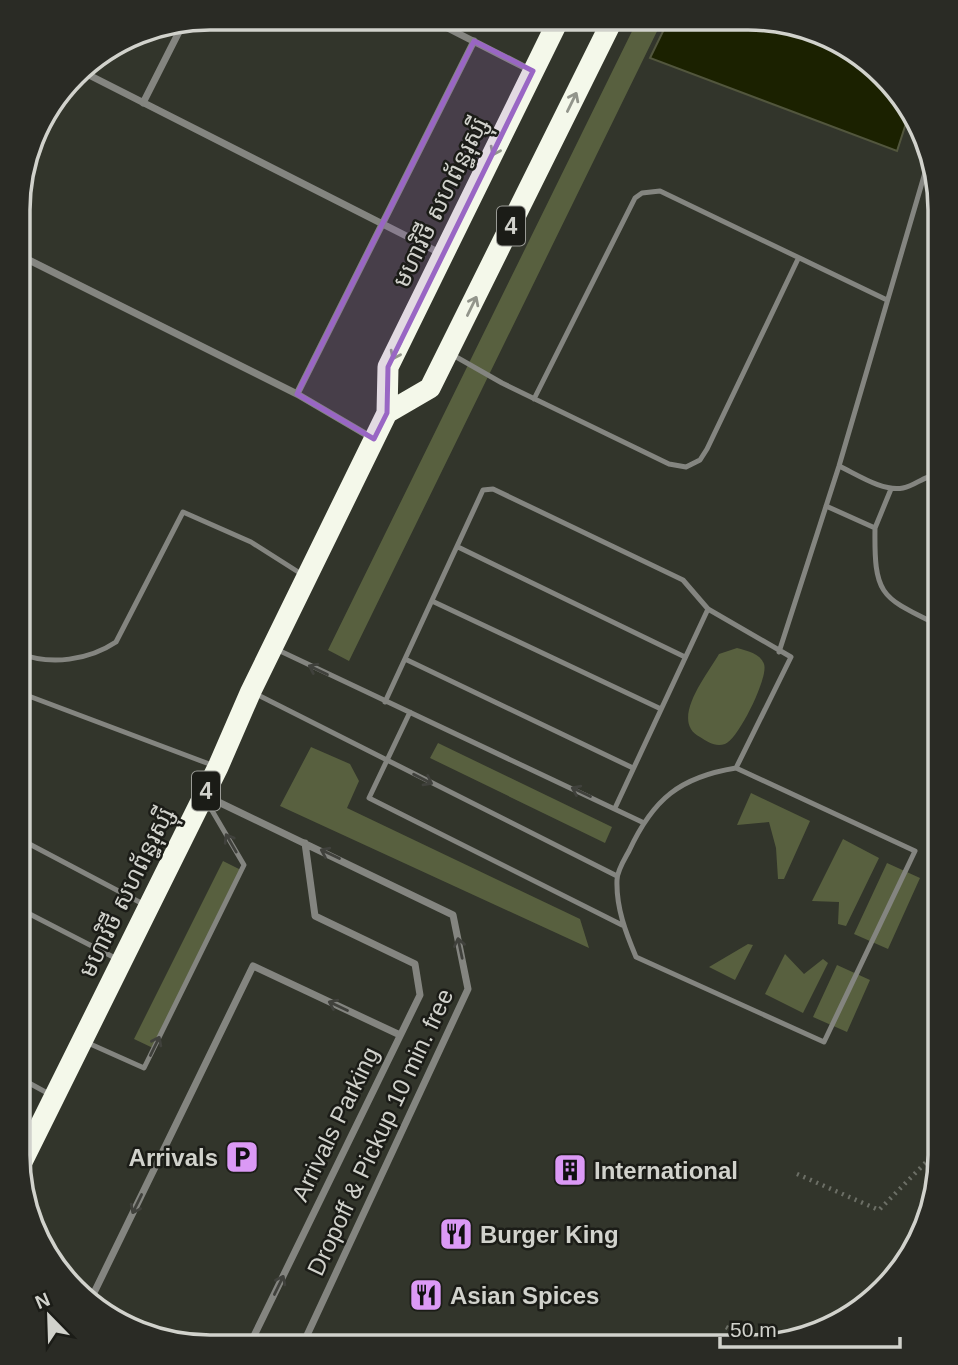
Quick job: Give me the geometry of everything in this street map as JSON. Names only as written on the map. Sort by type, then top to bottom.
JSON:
[{"type":"highway","name":"មហាវិថី សហព័ន្ធរុស្ស៊ី","points":[[30,1146],[204,796],[251,691],[387,413],[388,367],[554,30]]},
{"type":"highway","name":"4","points":[[387,413],[430,387],[608,30]]},
{"type":"street","points":[[452,30],[533,72]]},
{"type":"street","points":[[143,103],[179,32]]},
{"type":"street","points":[[297,394],[474,41]]},
{"type":"street","points":[[89,75],[443,255]]},
{"type":"street","points":[[30,260],[297,394],[374,439]]},
{"type":"street","points":[[204,796],[305,843]]},
{"type":"street","name":"Dropoff & Pickup 10 min. free","points":[[305,843],[453,915],[468,989],[307,1335]]},
{"type":"street","name":"Arrivals Parking","points":[[254,1335],[420,995],[415,964],[315,916],[305,843]]},
{"type":"street","points":[[94,1293],[253,966],[400,1035]]},
{"type":"lane","points":[[779,652],[839,466],[924,174]]},
{"type":"lane","points":[[534,399],[635,198],[642,193],[660,191],[887,300]]},
{"type":"lane","points":[[449,353],[534,399],[669,464],[686,467],[699,460],[798,259]]},
{"type":"lane","points":[[839,466],[891,489],[906,488],[928,476]]},
{"type":"lane","points":[[384,702],[458,547],[478,498],[484,490],[493,489],[683,580],[708,609],[779,652],[792,657],[736,768]]},
{"type":"lane","points":[[891,489],[875,528],[874,564],[881,589],[898,605],[928,620]]},
{"type":"lane","points":[[826,506],[875,528]]},
{"type":"lane","points":[[30,654],[76,660],[97,654],[116,642],[183,512],[251,542],[308,578]]},
{"type":"lane","points":[[458,547],[685,657]]},
{"type":"lane","points":[[432,601],[661,709]]},
{"type":"lane","points":[[615,808],[708,609]]},
{"type":"lane","points":[[272,648],[642,822]]},
{"type":"lane","points":[[405,659],[633,768]]},
{"type":"lane","points":[[251,691],[617,876]]},
{"type":"lane","points":[[30,696],[218,767]]},
{"type":"lane","points":[[410,712],[369,798],[622,925]]},
{"type":"lane","points":[[736,768],[915,851],[824,1042],[636,957],[622,925],[617,876],[642,822],[676,787],[707,773],[736,768]]},
{"type":"lane","points":[[82,1040],[144,1068],[244,865],[204,796]]},
{"type":"lane","points":[[30,844],[149,907]]},
{"type":"lane","points":[[30,914],[121,961]]},
{"type":"lane","points":[[30,1084],[54,1097]]},
{"type":"path","points":[[797,1174],[879,1210],[928,1160]]},
{"type":"path","points":[[726,1327],[741,1335]]},
{"type":"highlighted area","points":[[474,41],[533,71],[388,367],[387,413],[374,439],[297,394]]},
{"type":"shaded area","points":[[633,30],[658,30],[349,661],[328,650]]},
{"type":"shaded area","points":[[664,30],[772,31],[795,36],[838,54],[867,74],[884,91],[906,123],[897,151],[650,58]]},
{"type":"shaded area","points":[[737,648],[760,657],[764,664],[762,681],[737,732],[725,744],[715,744],[691,730],[689,709],[693,697],[719,654]]},
{"type":"shaded area","points":[[438,743],[612,827],[605,843],[430,758]]},
{"type":"shaded area","points":[[311,747],[350,764],[359,781],[347,808],[580,919],[589,948],[280,806]]},
{"type":"shaded area","points":[[751,793],[810,821],[784,879],[778,879],[776,848],[769,822],[737,825]]},
{"type":"shaded area","points":[[843,839],[879,858],[846,926],[838,924],[839,902],[812,901]]},
{"type":"shaded area","points":[[223,861],[241,870],[153,1048],[134,1039]]},
{"type":"shaded area","points":[[887,863],[920,878],[888,949],[854,934]]},
{"type":"shaded area","points":[[748,944],[753,945],[735,980],[709,967]]},
{"type":"shaded area","points":[[785,954],[804,974],[823,959],[828,963],[803,1013],[765,994]]},
{"type":"shaded area","points":[[837,965],[870,980],[847,1032],[813,1017]]},
{"type":"place","name":"Arrivals","points":[[242,1157]]},
{"type":"place","name":"International","points":[[570,1170]]},
{"type":"place","name":"Burger King","points":[[456,1234]]},
{"type":"place","name":"Asian Spices","points":[[426,1295]]}]
